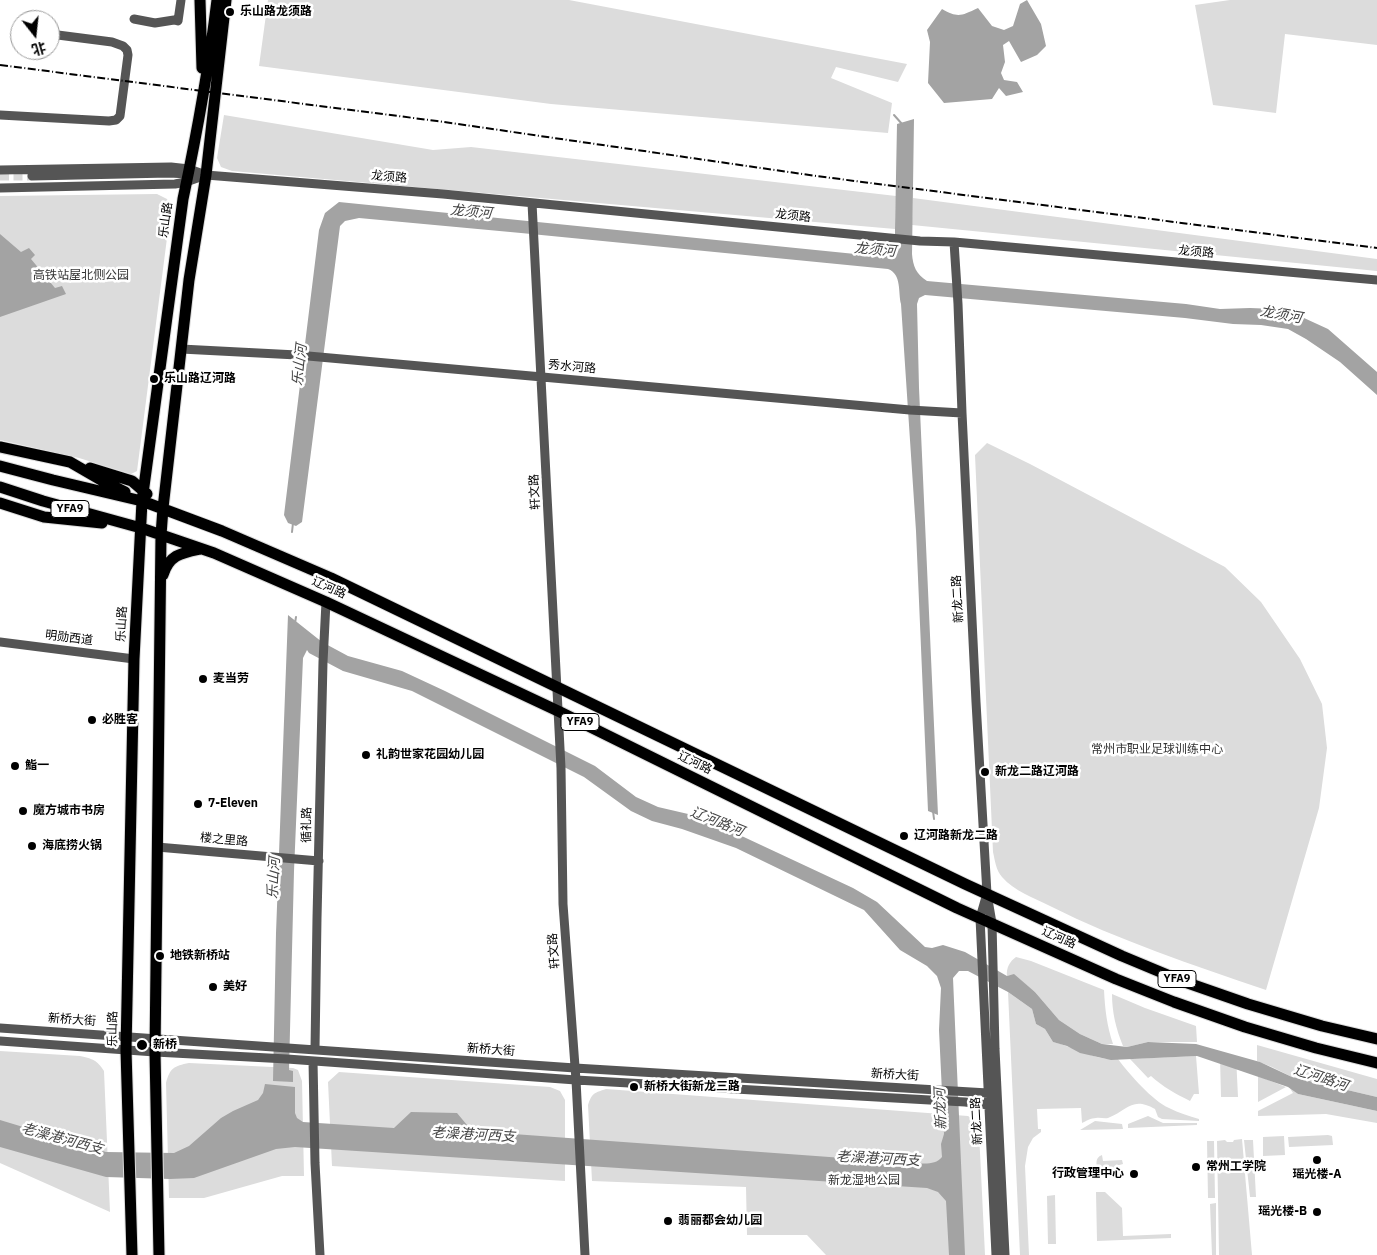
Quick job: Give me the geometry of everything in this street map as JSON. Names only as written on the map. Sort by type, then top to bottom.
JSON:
[{"type":"main road","points":[[199,119],[202,63],[200,0]]},
{"type":"main road","name":"乐山路","points":[[132,1255],[126,1037],[134,659],[143,496],[182,199],[206,84],[217,0]]},
{"type":"main road","points":[[159,1255],[155,1039],[161,535],[189,280],[206,175],[226,0]]},
{"type":"main road","points":[[0,447],[70,462],[101,480],[143,496]]},
{"type":"main road","name":"辽河路","points":[[0,466],[53,480],[143,496],[163,508],[331,578],[558,686],[792,801],[1122,956],[1182,981],[1248,1004],[1322,1026],[1377,1039]]},
{"type":"main road","name":"辽河路","points":[[0,487],[141,528],[214,553],[326,602],[558,711],[980,918],[1116,979],[1183,1005],[1263,1032],[1316,1048],[1377,1063]]},
{"type":"main road","points":[[0,503],[44,517],[141,528]]},
{"type":"main road","points":[[161,584],[165,567],[173,557],[182,552],[201,549]]},
{"type":"street","points":[[134,19],[155,23],[178,21],[181,0]]},
{"type":"street","points":[[0,115],[109,121],[116,120],[120,116],[128,55],[127,50],[123,46],[112,42],[60,35]]},
{"type":"street","name":"龙须路","points":[[0,170],[171,167],[188,175],[532,203],[920,241],[954,242],[1377,280]]},
{"type":"street","points":[[32,176],[188,175]]},
{"type":"street","name":"龙须路","points":[[0,188],[175,184],[188,175],[206,175]]},
{"type":"street","name":"轩文路","points":[[532,203],[558,686],[563,904],[576,1080],[585,1255]]},
{"type":"street","name":"新龙二路","points":[[954,242],[976,702],[987,894],[992,923],[997,1099],[1005,1255]]},
{"type":"street","name":"秀水河路","points":[[181,349],[297,355],[910,410],[962,413]]},
{"type":"street","name":"循礼路","points":[[315,1049],[323,662],[326,602]]},
{"type":"street","name":"明勋西道","points":[[0,642],[134,659]]},
{"type":"street","name":"楼之里路","points":[[157,847],[319,861]]},
{"type":"street","name":"新龙二路","points":[[987,894],[980,918],[996,1255]]},
{"type":"street","name":"新桥大街","points":[[0,1028],[575,1068],[988,1093]]},
{"type":"street","name":"新桥大街","points":[[0,1041],[576,1080],[938,1100],[989,1105]]},
{"type":"street","points":[[313,1061],[315,1163],[320,1255]]},
{"type":"street","points":[[988,1093],[997,1099],[989,1105]]},
{"type":"green space","points":[[268,0],[569,0],[907,64],[898,82],[836,67],[831,78],[892,103],[888,133],[551,104],[259,66]]},
{"type":"green space","points":[[1230,0],[1377,0],[1377,45],[1285,34],[1276,113],[1213,105],[1195,5]]},
{"type":"green space","points":[[224,115],[433,150],[471,147],[896,196],[895,229],[232,171],[221,167],[217,158]]},
{"type":"green space","name":"高铁站屋北侧公园","points":[[157,194],[167,199],[171,207],[137,471],[131,474],[79,458],[0,440],[0,196]]},
{"type":"green space","points":[[913,198],[1377,259],[1377,271],[912,225]]},
{"type":"green space","name":"常州市职业足球训练中心","points":[[987,443],[1225,567],[1261,602],[1300,659],[1322,704],[1327,748],[1319,808],[1266,990],[1157,952],[1076,919],[1018,890],[1007,882],[998,871],[993,852],[975,455]]},
{"type":"green space","points":[[1016,957],[1031,961],[1104,990],[1109,1031],[1113,1044],[1102,1044],[1080,1034],[1059,1020],[1035,992],[1014,975],[1007,976],[1009,965]]},
{"type":"green space","points":[[1008,992],[1032,1009],[1036,1024],[1045,1029],[1053,1042],[1093,1056],[1118,1059],[1156,1100],[1173,1110],[1199,1119],[1199,1121],[1162,1119],[1158,1117],[1155,1109],[1141,1104],[1130,1106],[1108,1118],[1094,1118],[1082,1123],[1081,1108],[1037,1109],[1038,1129],[1041,1129],[1041,1132],[1033,1138],[1028,1147],[1025,1166],[1029,1255],[1020,1255]]},
{"type":"green space","points":[[1112,994],[1196,1026],[1197,1042],[1148,1042],[1127,1047],[1123,1046],[1115,1020]]},
{"type":"green space","points":[[1257,1045],[1377,1079],[1377,1097],[1292,1077],[1257,1061]]},
{"type":"green space","points":[[0,1051],[80,1056],[94,1060],[104,1071],[110,1212],[0,1163]]},
{"type":"green space","points":[[1196,1056],[1199,1094],[1194,1094],[1190,1101],[1160,1084],[1151,1076],[1148,1078],[1130,1059]]},
{"type":"green space","points":[[1236,1056],[1238,1097],[1221,1097],[1220,1057]]},
{"type":"green space","points":[[189,1063],[293,1068],[298,1070],[302,1081],[304,1176],[282,1176],[204,1198],[169,1198],[166,1083],[173,1068]]},
{"type":"green space","points":[[339,1072],[550,1087],[560,1091],[565,1100],[565,1181],[332,1166],[328,1082]]},
{"type":"green space","points":[[1258,1076],[1286,1087],[1258,1102]]},
{"type":"green space","points":[[1289,1087],[1298,1094],[1377,1111],[1377,1123],[1326,1114],[1258,1116],[1258,1111],[1293,1093]]},
{"type":"green space","name":"新龙湿地公园","points":[[606,1089],[968,1116],[977,1122],[979,1132],[985,1255],[826,1255],[807,1235],[747,1235],[746,1187],[592,1181],[588,1105],[594,1094]]},
{"type":"green space","points":[[1148,1116],[1163,1123],[1197,1123],[1197,1125],[1128,1128],[1128,1124]]},
{"type":"green space","points":[[1095,1121],[1122,1124],[1123,1129],[1080,1130]]},
{"type":"green space","points":[[1284,1136],[1285,1155],[1263,1156],[1263,1137]]},
{"type":"green space","points":[[1332,1136],[1333,1145],[1289,1147],[1288,1137]]},
{"type":"green space","points":[[1242,1139],[1252,1255],[1219,1255],[1217,1141],[1233,1142],[1234,1140]]},
{"type":"green space","points":[[1244,1140],[1253,1140],[1256,1197],[1250,1197]]},
{"type":"green space","points":[[1207,1141],[1214,1141],[1215,1198],[1208,1198]]},
{"type":"green space","points":[[1102,1155],[1103,1161],[1122,1160],[1123,1164],[1116,1166],[1116,1170],[1111,1172],[1097,1172],[1097,1160]]},
{"type":"green space","points":[[1096,1192],[1105,1192],[1122,1208],[1123,1236],[1171,1234],[1171,1238],[1097,1241]]},
{"type":"green space","points":[[1055,1195],[1056,1244],[1048,1244],[1047,1196]]},
{"type":"green space","points":[[1216,1203],[1216,1255],[1212,1255],[1210,1204]]},
{"type":"water","points":[[1027,0],[1041,24],[1046,46],[1037,55],[1021,62],[1009,41],[1003,45],[1005,62],[1001,73],[1004,80],[1017,82],[1023,92],[1006,96],[999,88],[992,99],[944,103],[928,83],[930,42],[927,30],[942,9],[952,14],[960,15],[978,8],[992,26],[1004,30],[1013,26],[1020,4]]},
{"type":"water","name":"龙须河","points":[[914,119],[912,254],[916,269],[920,276],[927,281],[1186,304],[1220,309],[1275,309],[1304,318],[1328,329],[1377,372],[1377,395],[1340,362],[1288,329],[925,295],[919,298],[917,304],[919,388],[938,815],[928,811],[916,531],[901,304],[896,275],[888,269],[359,218],[345,221],[340,226],[302,522],[296,526],[288,523],[284,515],[319,230],[325,213],[339,202],[885,257],[891,254],[895,248],[897,124]]},
{"type":"water","points":[[0,234],[21,252],[29,248],[35,255],[31,259],[55,288],[62,286],[66,294],[0,317]]},
{"type":"water","name":"老澡港河西支","points":[[288,615],[322,642],[348,656],[402,671],[445,691],[595,766],[636,797],[658,807],[701,817],[853,888],[877,902],[925,947],[932,948],[943,945],[965,952],[1007,976],[1014,974],[1035,992],[1059,1020],[1080,1034],[1102,1044],[1127,1047],[1148,1042],[1196,1044],[1260,1062],[1292,1077],[1377,1097],[1377,1111],[1298,1094],[1288,1087],[1197,1056],[1111,1060],[1080,1053],[1067,1046],[1053,1042],[1045,1029],[1036,1024],[1032,1009],[1008,992],[968,971],[959,971],[953,978],[965,1255],[949,1255],[946,1201],[938,1192],[927,1188],[295,1147],[276,1149],[194,1178],[106,1177],[0,1147],[0,1120],[106,1152],[174,1153],[189,1146],[221,1118],[258,1100],[263,1093],[265,1084],[295,1087],[295,1113],[297,1118],[303,1122],[394,1128],[411,1112],[457,1113],[472,1131],[912,1163],[932,1163],[942,1157],[941,1144],[944,1134],[939,1030],[941,988],[937,976],[927,966],[900,950],[864,910],[736,848],[682,829],[652,821],[631,811],[584,777],[412,691],[343,671],[309,653],[307,650],[303,658],[294,871],[289,1070],[293,1071],[293,1082],[273,1081],[276,933]]},
{"type":"waterway","points":[[894,115],[902,124]]},
{"type":"waterway","name":"乐山河","points":[[292,532],[293,523]]},
{"type":"waterway","name":"乐山河","points":[[295,623],[296,617]]},
{"type":"waterway","points":[[933,811],[934,819]]},
{"type":"tunnel","points":[[0,176],[32,176]]},
{"type":"railway","points":[[0,65],[437,121],[816,176],[1377,248]]},
{"type":"place","name":"乐山路龙须路","points":[[230,12]]},
{"type":"place","name":"乐山路辽河路","points":[[154,379]]},
{"type":"place","name":"麦当劳","points":[[203,679]]},
{"type":"place","name":"必胜客","points":[[92,720]]},
{"type":"place","name":"礼韵世家花园幼儿园","points":[[366,755]]},
{"type":"place","name":"鮨一","points":[[15,766]]},
{"type":"place","name":"新龙二路辽河路","points":[[985,772]]},
{"type":"place","name":"7-Eleven","points":[[198,804]]},
{"type":"place","name":"魔方城市书房","points":[[23,811]]},
{"type":"place","name":"辽河路新龙二路","points":[[904,836]]},
{"type":"place","name":"海底捞火锅","points":[[32,846]]},
{"type":"place","name":"地铁新桥站","points":[[160,956]]},
{"type":"place","name":"美好","points":[[213,987]]},
{"type":"place","name":"新桥","points":[[142,1045]]},
{"type":"place","name":"新桥大街新龙三路","points":[[634,1087]]},
{"type":"place","name":"瑶光楼-A","points":[[1317,1160]]},
{"type":"place","name":"常州工学院","points":[[1196,1167]]},
{"type":"place","name":"行政管理中心","points":[[1134,1174]]},
{"type":"place","name":"瑶光楼-B","points":[[1317,1212]]},
{"type":"place","name":"翡丽都会幼儿园","points":[[668,1221]]},
{"type":"water label","name":"辽河路河","points":[[717,822]]},
{"type":"water label","name":"辽河路河","points":[[1321,1078]]},
{"type":"water label","name":"新龙河","points":[[941,1109]]}]
